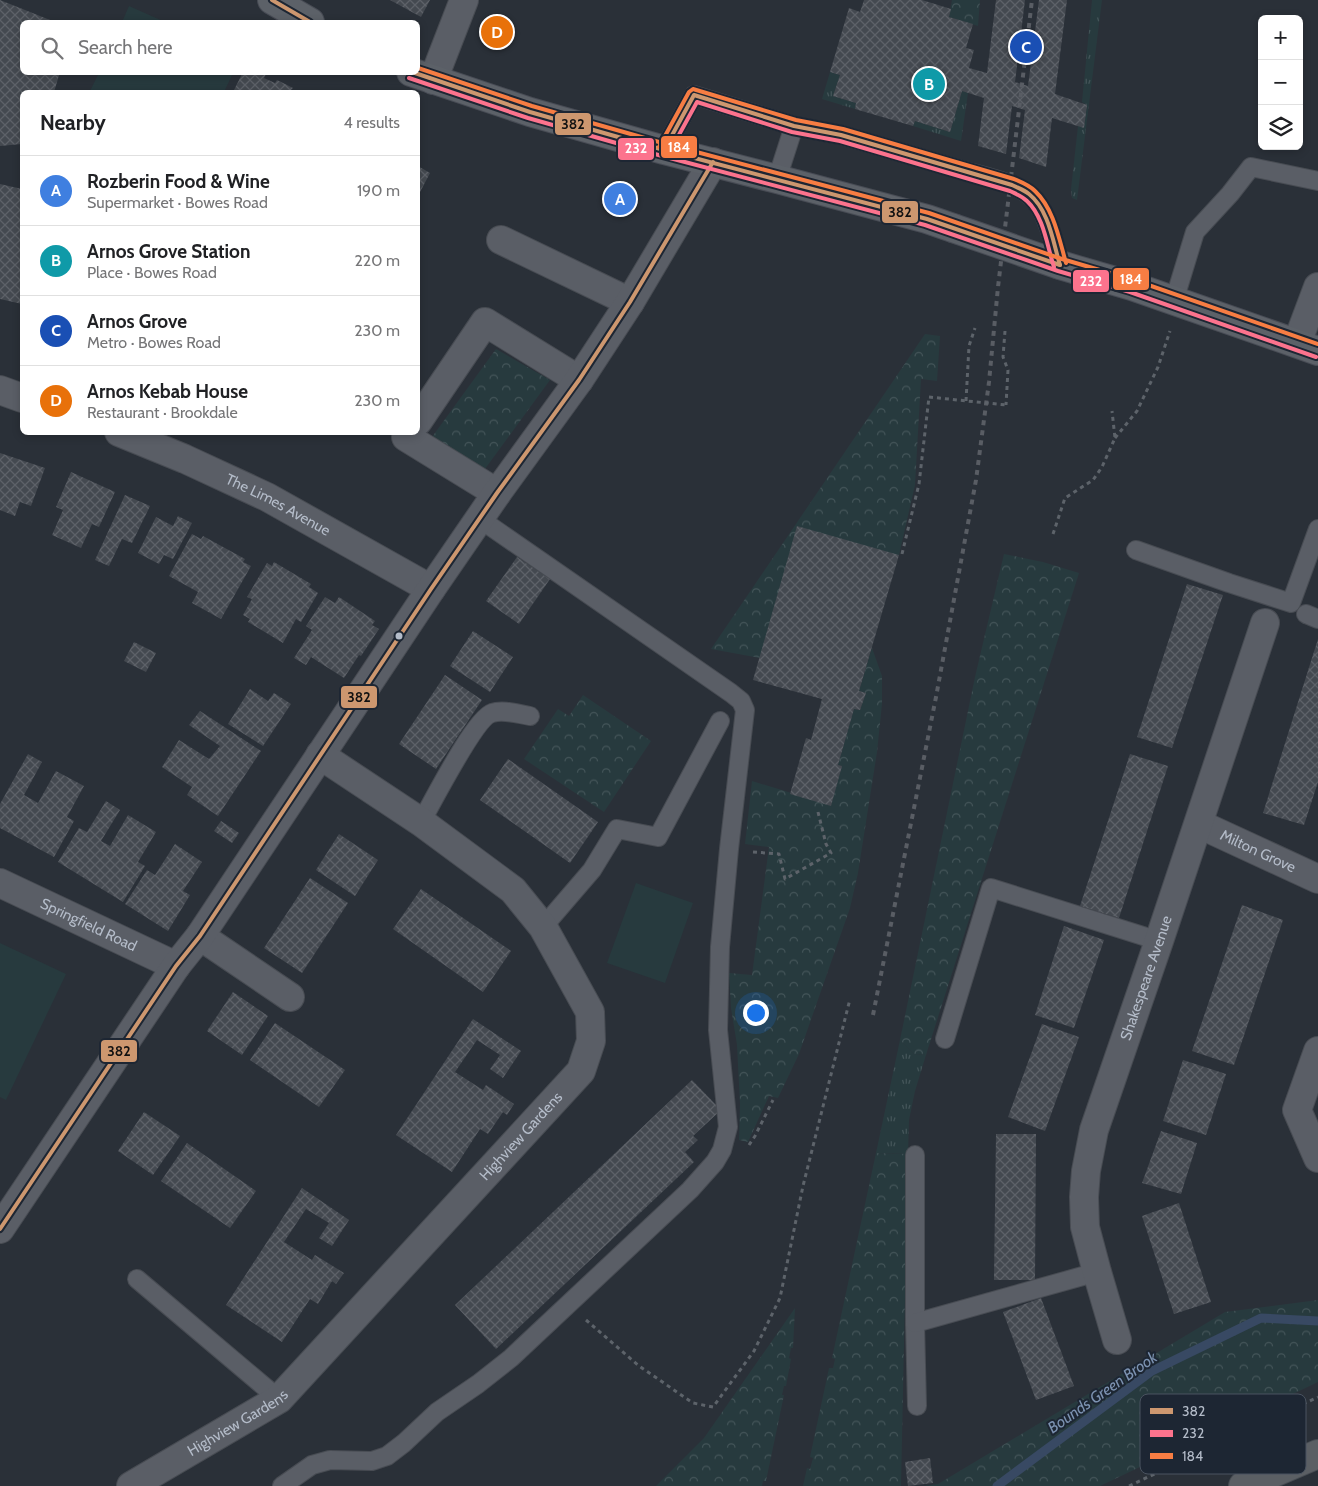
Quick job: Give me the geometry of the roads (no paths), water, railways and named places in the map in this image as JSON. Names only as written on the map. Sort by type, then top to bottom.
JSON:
[{"type":"highway","points":[[1306,1459],[1318,1454]]},
{"type":"highway","points":[[1243,1486],[1271,1474]]},
{"type":"main road","points":[[272,0],[307,20]]},
{"type":"main road","points":[[422,76],[530,112],[664,150],[777,178],[927,219],[1060,265],[1132,286],[1308,347]]},
{"type":"street","points":[[422,76],[464,0]]},
{"type":"street","points":[[0,1229],[176,966],[200,936],[431,589],[497,493],[579,380],[630,302],[713,162]]},
{"type":"street","points":[[501,240],[630,302]]},
{"type":"street","points":[[1308,347],[1318,287]]},
{"type":"street","points":[[420,417],[485,322],[579,380]]},
{"type":"street","points":[[0,390],[20,397]]},
{"type":"street","name":"The Limes Avenue","points":[[126,435],[185,459],[267,497],[431,589]]},
{"type":"street","points":[[407,435],[406,437],[497,493]]},
{"type":"street","name":"Shakespeare Avenue","points":[[1117,1340],[1085,1226],[1084,1197],[1086,1171],[1094,1130],[1199,824],[1265,623]]},
{"type":"street","name":"Highview Gardens","points":[[131,1486],[279,1399],[580,1071],[591,1041],[590,1012],[543,927],[513,890],[421,822],[320,754]]},
{"type":"street","name":"Milton Grove","points":[[1199,824],[1318,879]]},
{"type":"street","name":"Springfield Road","points":[[0,883],[176,966]]},
{"type":"street","points":[[200,936],[290,997]]},
{"type":"street","points":[[1318,1051],[1307,1106],[1318,1158]]},
{"type":"lane","points":[[664,150],[694,95],[794,126],[841,135],[1012,185],[1029,195],[1042,212],[1060,265]]},
{"type":"lane","points":[[777,178],[794,126]]},
{"type":"lane","points":[[1174,301],[1195,232],[1230,194],[1251,167],[1318,182]]},
{"type":"lane","points":[[282,1486],[312,1464],[330,1460],[372,1461],[387,1456],[437,1412],[478,1384],[511,1358],[690,1190],[715,1162],[722,1150],[728,1127],[718,1030],[718,988],[729,849],[745,710],[741,701],[480,519]]},
{"type":"lane","points":[[1136,550],[1291,603],[1318,529]]},
{"type":"lane","points":[[421,822],[468,739],[482,720],[490,713],[499,711],[530,716]]},
{"type":"lane","points":[[543,927],[592,870],[617,829],[658,837],[720,721]]},
{"type":"lane","points":[[945,1039],[992,888],[1159,941]]},
{"type":"lane","points":[[915,1155],[917,1406]]},
{"type":"lane","points":[[915,1323],[1097,1272]]},
{"type":"lane","points":[[137,1279],[279,1399]]},
{"type":"waterway","name":"Bounds Green Brook","points":[[997,1486],[1152,1371],[1261,1318],[1318,1321]]},
{"type":"railway","points":[[873,1015],[936,697],[976,480],[989,382],[998,287],[1032,0]]},
{"type":"place","name":"Arnos Kebab House","points":[[497,32]]},
{"type":"place","name":"Arnos Grove","points":[[1026,47]]},
{"type":"place","name":"Arnos Grove Station","points":[[929,84]]},
{"type":"place","name":"Rozberin Food & Wine","points":[[620,199]]}]
